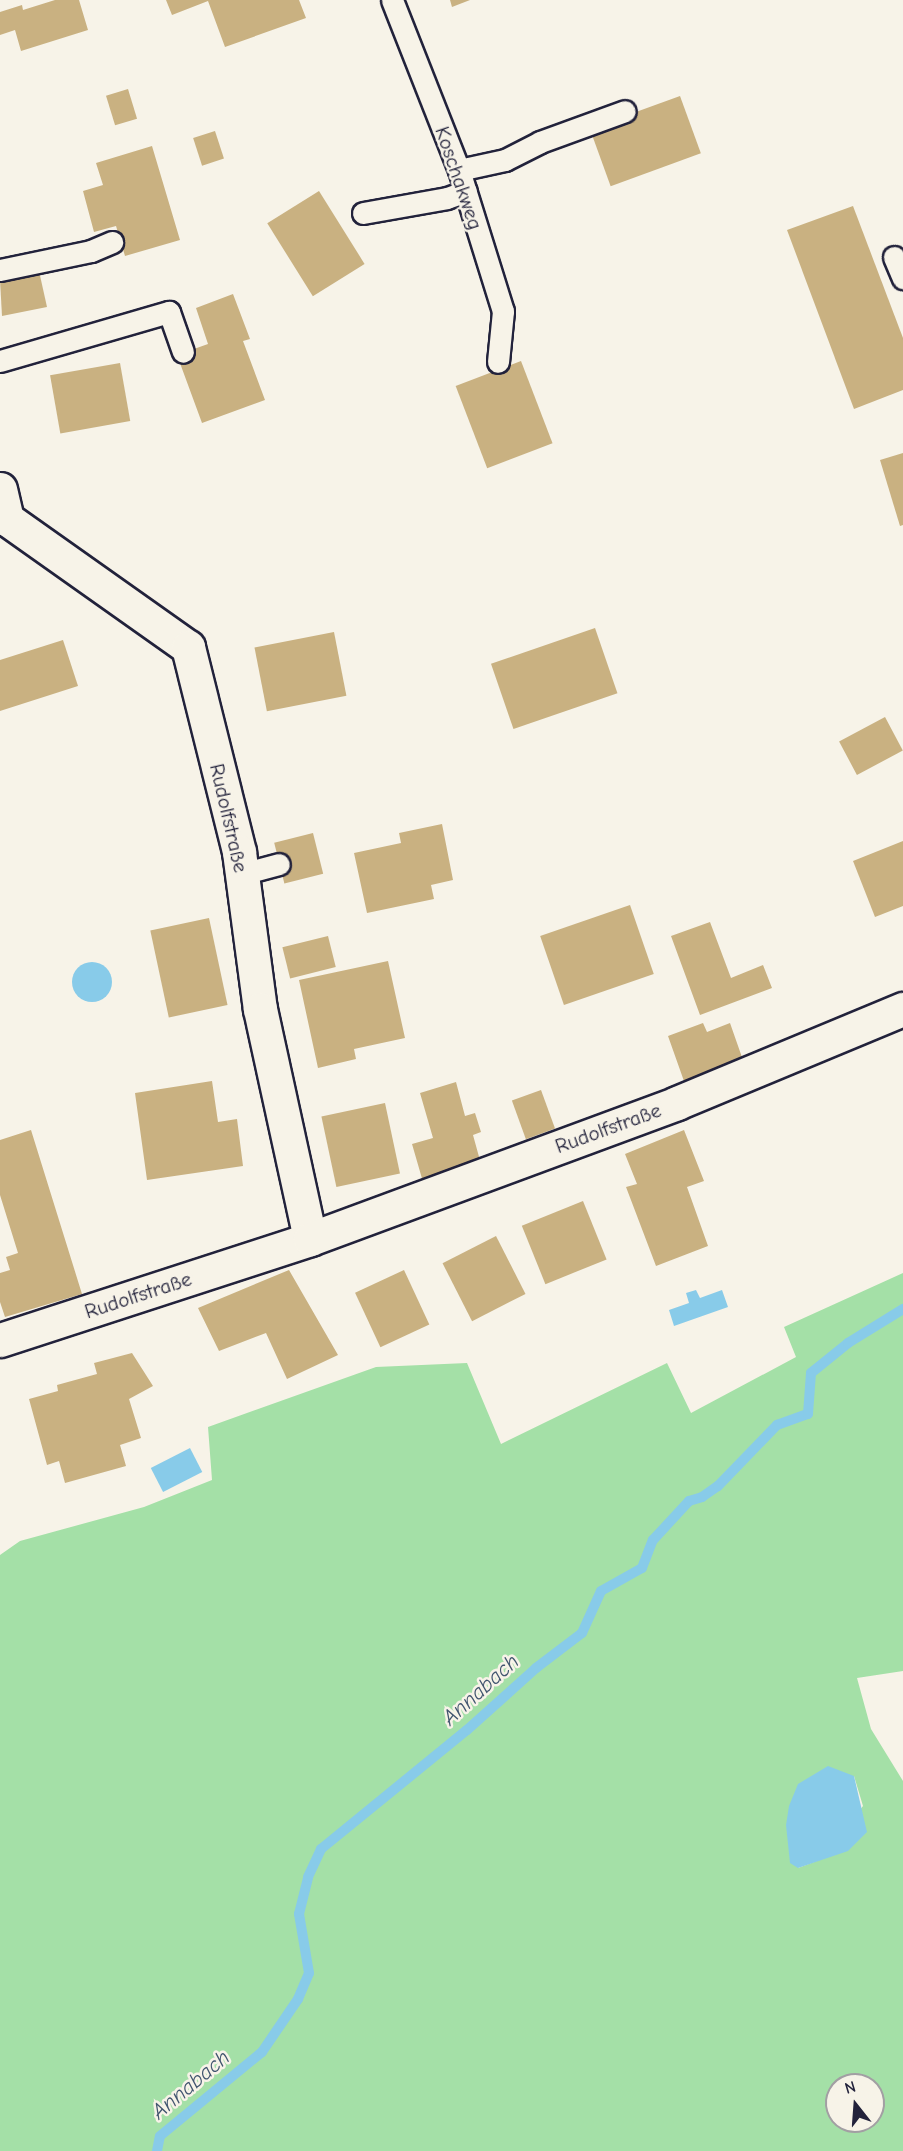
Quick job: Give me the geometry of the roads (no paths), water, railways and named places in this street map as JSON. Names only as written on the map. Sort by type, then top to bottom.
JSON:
[{"type":"street","name":"Rudolfstraße","points":[[1,496],[7,519],[188,647],[242,874],[260,1009],[310,1239]]},
{"type":"street","name":"Rudolfstraße","points":[[0,1340],[310,1239],[677,1103],[903,1009]]},
{"type":"lane","name":"Koschakweg","points":[[392,0],[459,170],[503,311],[498,362]]},
{"type":"lane","points":[[459,170],[505,160],[540,142],[625,111]]},
{"type":"lane","points":[[363,213],[447,198],[466,191]]},
{"type":"lane","points":[[0,270],[91,251],[112,242]]},
{"type":"lane","points":[[894,257],[903,278]]},
{"type":"lane","points":[[0,361],[169,312],[183,352]]},
{"type":"lane","points":[[242,874],[279,864]]},
{"type":"water","points":[[92,962],[100,963],[106,968],[111,974],[111,990],[106,996],[100,1001],[92,1002],[84,1001],[78,996],[73,990],[72,982],[73,974],[78,968],[84,963]]},
{"type":"water","points":[[696,1290],[700,1298],[722,1290],[728,1307],[674,1326],[669,1310],[689,1303],[686,1293]]},
{"type":"water","points":[[190,1448],[202,1472],[163,1492],[151,1468]]},
{"type":"water","points":[[828,1766],[854,1776],[867,1832],[848,1851],[798,1868],[790,1863],[786,1825],[789,1806],[798,1784]]},
{"type":"waterway","name":"Annabach","points":[[157,2151],[160,2136],[262,2052],[298,1999],[309,1973],[299,1914],[308,1877],[321,1849],[467,1730],[536,1668],[582,1633],[601,1591],[642,1568],[653,1540],[689,1501],[702,1497],[718,1486],[777,1425],[808,1414],[811,1373],[848,1343],[903,1309]]}]
